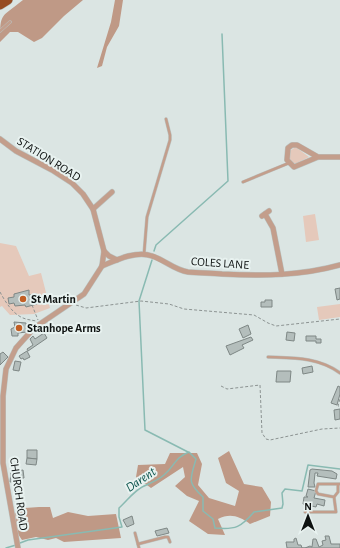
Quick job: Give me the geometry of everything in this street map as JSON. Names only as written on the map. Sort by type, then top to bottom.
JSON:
[{"type":"highway","points":[[0,5],[8,0]]},
{"type":"street","name":"STATION ROAD","points":[[0,139],[16,151],[52,170],[72,183],[83,194],[92,209],[104,251],[102,266]]},
{"type":"street","points":[[318,157],[297,145],[292,145],[288,148],[287,160],[294,167],[318,157],[340,158]]},
{"type":"street","points":[[92,209],[112,192]]},
{"type":"street","points":[[265,214],[274,228],[282,274]]},
{"type":"street","points":[[104,251],[117,260]]},
{"type":"street","points":[[102,266],[117,260],[144,254]]},
{"type":"street","name":"COLES LANE","points":[[144,254],[153,256],[172,267],[188,272],[267,276],[320,271],[340,265]]},
{"type":"street","name":"CHURCH ROAD","points":[[17,545],[3,463],[2,396],[6,369],[16,348],[34,328],[72,304],[84,294],[102,266]]},
{"type":"lane","points":[[0,31],[10,22]]},
{"type":"lane","points":[[144,254],[147,217],[170,140],[166,119]]},
{"type":"lane","points":[[244,182],[289,163]]},
{"type":"lane","points":[[268,357],[308,359],[322,363],[340,373]]},
{"type":"lane","points":[[305,512],[336,512],[334,497],[338,492],[339,484],[318,484],[316,491],[318,494],[334,497]]},
{"type":"lane","points":[[135,533],[139,548]]},
{"type":"lane","points":[[138,544],[165,537],[168,537],[170,542]]},
{"type":"path","points":[[0,292],[6,303],[14,312],[39,324]]},
{"type":"path","points":[[72,304],[86,308],[141,301],[169,304],[184,309],[254,315],[276,326],[340,319]]},
{"type":"path","points":[[32,305],[39,324]]},
{"type":"path","points":[[221,386],[227,389],[260,385],[262,433],[266,439],[270,440],[322,429],[340,428]]},
{"type":"path","points":[[340,399],[338,406],[340,407]]},
{"type":"shaded area","points":[[23,0],[83,0],[42,38],[34,42],[18,32],[10,32],[0,42],[0,25],[3,16]]},
{"type":"shaded area","points":[[115,0],[123,0],[119,26],[107,47],[102,66],[97,68],[111,22]]},
{"type":"shaded area","points":[[297,148],[309,157],[297,163],[291,163],[289,158],[290,151]]},
{"type":"shaded area","points":[[315,214],[319,240],[306,242],[303,216]]},
{"type":"shaded area","points":[[0,243],[16,246],[29,276],[41,273],[50,308],[34,314],[10,315],[2,306],[0,307]]},
{"type":"shaded area","points":[[340,304],[340,317],[319,320],[317,307]]},
{"type":"shaded area","points":[[229,451],[244,484],[262,487],[271,502],[270,516],[250,524],[234,516],[227,516],[218,519],[225,535],[208,534],[189,521],[199,501],[187,496],[175,486],[185,477],[183,467],[151,488],[136,477],[138,465],[165,464],[170,453],[197,453],[202,464],[198,485],[209,498],[235,506],[239,491],[226,483],[218,458]]},
{"type":"shaded area","points":[[50,507],[53,518],[68,512],[88,516],[116,514],[121,538],[64,542],[56,538],[48,540],[36,537],[22,540],[18,534],[15,513],[25,508]]},
{"type":"building","points":[[340,288],[340,299],[337,300],[335,289]]},
{"type":"building","name":"St Martin","points":[[29,290],[29,295],[37,294],[37,304],[26,307],[25,305],[15,306],[14,303],[9,304],[8,298],[14,297],[14,294]]},
{"type":"building","points":[[265,300],[272,300],[272,307],[261,307],[261,302],[265,302]]},
{"type":"building","name":"Stanhope Arms","points":[[14,322],[26,323],[27,332],[18,333],[18,336],[12,336],[11,329],[15,327]]},
{"type":"building","points":[[248,325],[251,334],[243,338],[239,329]]},
{"type":"building","points":[[287,332],[295,333],[294,341],[286,340]]},
{"type":"building","points":[[44,333],[47,338],[28,351],[27,349],[33,345],[30,339],[33,336],[35,339]]},
{"type":"building","points":[[306,336],[316,336],[316,339],[321,339],[321,343],[316,343],[316,341],[306,341]]},
{"type":"building","points":[[251,337],[253,340],[242,345],[244,348],[230,355],[226,346]]},
{"type":"building","points":[[27,351],[30,357],[24,360],[23,358],[21,359],[19,356]]},
{"type":"building","points":[[3,352],[8,357],[0,365],[0,354]]},
{"type":"building","points":[[15,361],[21,362],[19,371],[13,370]]},
{"type":"building","points":[[312,366],[313,372],[303,374],[302,368]]},
{"type":"building","points":[[277,371],[291,371],[290,382],[276,382]]},
{"type":"building","points":[[338,386],[340,387],[340,394],[337,405],[331,403]]},
{"type":"building","points":[[340,409],[340,419],[335,420],[334,410]]},
{"type":"building","points":[[27,450],[37,450],[37,459],[27,458]]},
{"type":"building","points":[[27,458],[37,459],[36,465],[26,464]]},
{"type":"building","points":[[23,470],[24,478],[19,478],[19,481],[10,482],[11,472]]},
{"type":"building","points":[[310,470],[332,471],[337,474],[336,479],[317,476],[318,473],[315,473],[315,487],[308,487]]},
{"type":"building","points":[[308,489],[316,491],[314,498],[325,500],[324,506],[317,504],[316,507],[303,504],[304,497],[308,497],[306,496]]},
{"type":"building","points":[[132,516],[134,524],[127,527],[123,520]]},
{"type":"building","points":[[167,528],[169,533],[157,536],[155,531]]},
{"type":"building","points":[[325,536],[329,536],[331,544],[340,544],[340,548],[305,548],[310,546],[312,547],[313,539],[316,539],[319,547],[323,545],[322,541],[326,540]]},
{"type":"building","points":[[296,538],[298,545],[301,545],[302,548],[287,548],[286,542],[294,542],[294,539]]},
{"type":"waterway","points":[[154,251],[156,245],[228,181],[222,34]]},
{"type":"waterway","points":[[152,260],[139,301],[145,430],[188,452]]},
{"type":"waterway","name":"Darent","points":[[20,543],[28,540],[122,527],[119,517],[119,508],[136,491],[168,472],[180,457],[189,452],[196,459],[191,476],[192,484],[203,497],[203,511],[213,519],[215,528],[233,528],[245,521],[254,512],[282,508],[282,493],[285,489],[302,491],[308,465],[340,469]]},
{"type":"waterway","name":"Darent","points":[[6,548],[16,545]]},
{"type":"place","name":"St Martin","points":[[23,299]]},
{"type":"place","name":"Stanhope Arms","points":[[19,328]]}]
